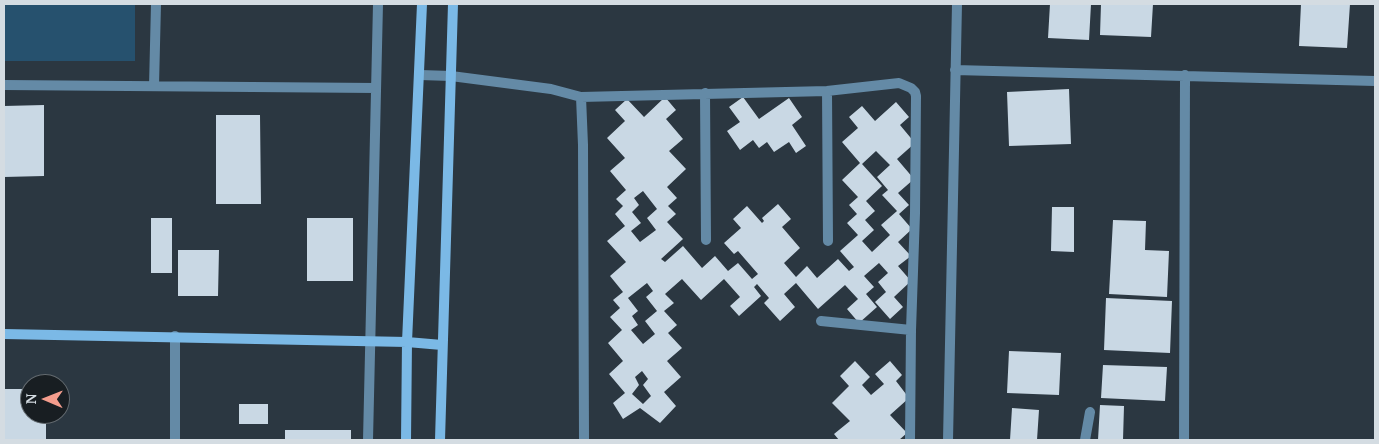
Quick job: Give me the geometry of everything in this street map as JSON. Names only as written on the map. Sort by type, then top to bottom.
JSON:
[{"type":"street","points":[[154,86],[156,4]]},
{"type":"street","points":[[368,440],[378,4]]},
{"type":"street","points":[[406,440],[407,342],[422,4]]},
{"type":"street","points":[[440,440],[453,4]]},
{"type":"street","points":[[948,440],[957,4]]},
{"type":"street","points":[[955,70],[1375,80]]},
{"type":"street","points":[[1184,440],[1185,75]]},
{"type":"street","points":[[420,76],[450,76],[551,89],[581,98],[827,91],[899,83],[905,84],[915,92],[915,213],[910,440]]},
{"type":"street","points":[[4,85],[376,88]]},
{"type":"street","points":[[827,91],[828,241]]},
{"type":"street","points":[[705,93],[706,240]]},
{"type":"street","points":[[581,98],[584,145],[584,440]]},
{"type":"street","points":[[821,321],[911,330]]},
{"type":"street","points":[[4,334],[176,336],[407,342],[442,345]]},
{"type":"street","points":[[175,440],[176,336]]},
{"type":"street","points":[[1086,440],[1090,412]]},
{"type":"shaded area","points":[[4,4],[135,4],[135,61],[4,61]]},
{"type":"building","points":[[1050,4],[1091,4],[1089,40],[1048,38]]},
{"type":"building","points":[[1101,4],[1153,4],[1151,37],[1100,35]]},
{"type":"building","points":[[1301,4],[1350,4],[1347,48],[1299,46]]},
{"type":"building","points":[[1069,89],[1071,144],[1009,146],[1007,92]]},
{"type":"building","points":[[665,97],[676,110],[666,119],[683,139],[669,151],[686,169],[667,187],[677,198],[668,206],[676,214],[667,222],[683,239],[661,259],[665,262],[683,246],[702,268],[715,256],[728,271],[738,263],[752,279],[758,274],[738,251],[734,254],[724,243],[741,228],[733,219],[747,206],[762,223],[764,221],[762,218],[778,204],[791,219],[782,227],[800,248],[784,263],[796,277],[807,266],[817,278],[838,259],[849,271],[854,267],[840,251],[858,235],[847,223],[857,214],[849,205],[858,197],[842,180],[860,163],[842,142],[858,128],[849,117],[862,106],[875,121],[896,102],[909,117],[900,125],[915,143],[897,159],[914,179],[898,193],[909,205],[899,214],[912,229],[898,242],[911,256],[898,266],[911,281],[894,297],[903,307],[890,319],[875,302],[886,292],[878,282],[888,273],[879,263],[864,276],[874,287],[866,294],[877,307],[859,323],[847,309],[858,299],[845,285],[818,309],[796,283],[784,294],[795,307],[780,321],[764,303],[769,298],[757,284],[754,287],[761,296],[739,316],[730,306],[740,297],[724,279],[701,300],[682,279],[665,294],[674,303],[664,311],[677,325],[668,333],[682,348],[667,361],[681,377],[664,392],[676,406],[660,423],[640,408],[623,419],[613,403],[625,393],[609,374],[623,361],[608,343],[622,330],[610,317],[620,308],[613,300],[623,292],[610,276],[626,262],[607,241],[625,226],[615,214],[623,206],[616,199],[626,190],[610,171],[625,158],[607,138],[625,121],[615,110],[627,99],[644,117]],"holes":[[[876,151],[890,165],[877,177],[888,190],[882,195],[897,211],[881,225],[890,235],[872,252],[862,241],[874,230],[865,220],[875,211],[866,201],[882,186],[862,164]],[[643,191],[657,209],[647,218],[656,230],[640,242],[631,231],[641,223],[632,212],[639,205],[634,198]],[[647,283],[653,291],[646,297],[657,311],[645,321],[655,334],[643,344],[631,330],[638,325],[632,316],[638,311],[628,298]],[[642,371],[648,379],[643,385],[651,396],[643,404],[632,394],[639,385],[635,377]]]},
{"type":"building","points":[[743,97],[759,119],[789,98],[802,117],[792,125],[806,146],[796,153],[789,142],[774,152],[767,142],[759,148],[753,140],[740,150],[727,131],[740,122],[729,107]]},
{"type":"building","points":[[44,105],[44,176],[4,177],[4,106]]},
{"type":"building","points":[[216,115],[260,115],[261,204],[216,204]]},
{"type":"building","points":[[1052,207],[1074,207],[1074,252],[1051,251]]},
{"type":"building","points":[[151,218],[172,218],[172,273],[151,273]]},
{"type":"building","points":[[307,218],[353,218],[353,281],[307,281]]},
{"type":"building","points":[[1113,220],[1146,221],[1145,250],[1169,251],[1167,297],[1109,294]]},
{"type":"building","points":[[178,250],[219,250],[218,296],[178,296]]},
{"type":"building","points":[[1106,298],[1172,301],[1170,353],[1104,350]]},
{"type":"building","points":[[1009,351],[1061,353],[1059,395],[1007,393]]},
{"type":"building","points":[[855,361],[870,377],[862,385],[871,395],[884,384],[875,374],[890,361],[902,375],[896,381],[909,398],[890,415],[907,433],[899,440],[839,440],[834,434],[850,421],[832,403],[849,386],[840,376]]},
{"type":"building","points":[[1103,365],[1167,367],[1165,401],[1101,398]]},
{"type":"building","points":[[5,389],[20,389],[20,424],[46,424],[46,440],[5,440]]},
{"type":"building","points":[[239,404],[268,404],[268,424],[239,424]]},
{"type":"building","points":[[1100,405],[1124,406],[1123,440],[1098,440]]},
{"type":"building","points":[[1012,408],[1039,410],[1037,440],[1010,440]]},
{"type":"building","points":[[285,430],[351,430],[351,440],[285,440]]}]
